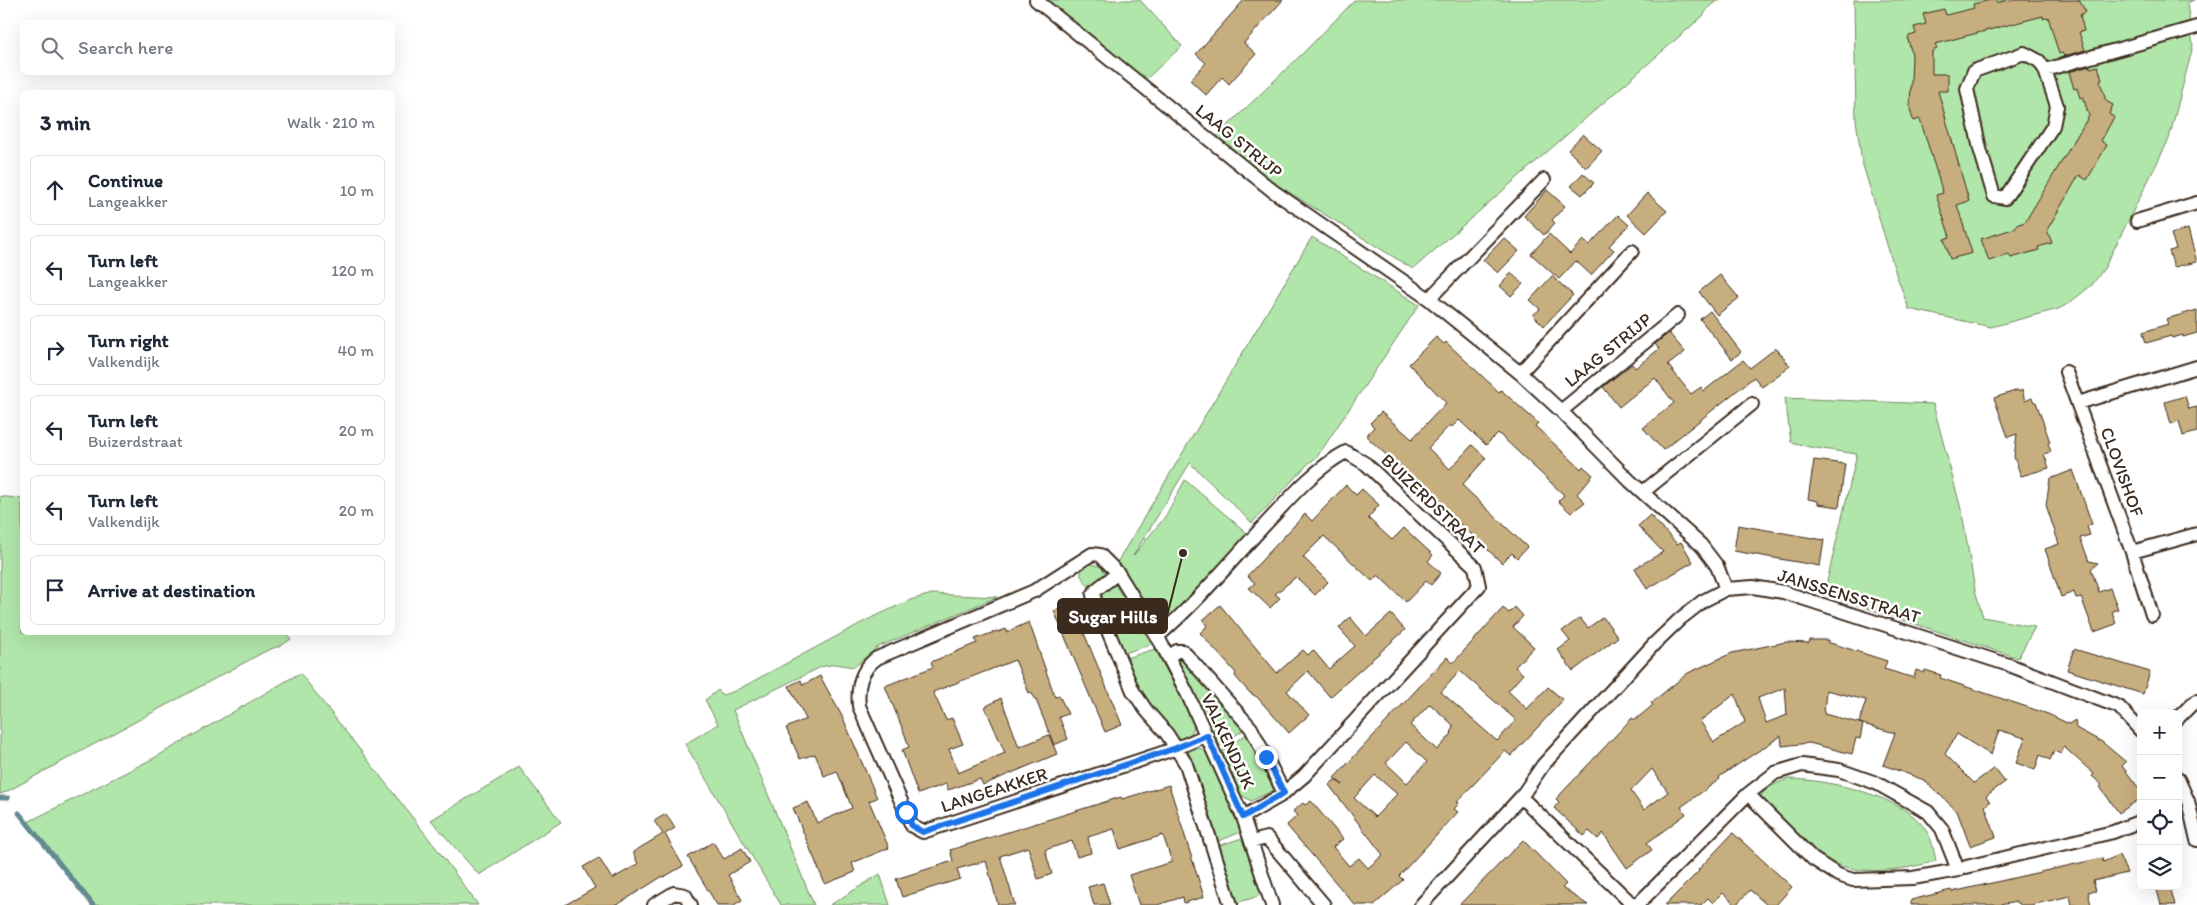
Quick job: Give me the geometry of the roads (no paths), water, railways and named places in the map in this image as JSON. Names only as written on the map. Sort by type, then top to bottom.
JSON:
[{"type":"street","name":"LAAG STRIJP","points":[[1036,0],[1273,191],[1429,299],[1520,373],[1643,492],[1701,544],[1716,566],[1726,589]]},
{"type":"street","points":[[2045,70],[2197,27]]},
{"type":"street","points":[[2024,53],[2039,61],[2045,70],[2057,106],[2053,126],[2005,198],[1994,196],[1980,149],[1967,89],[1974,71],[2024,53]]},
{"type":"street","points":[[1429,299],[1544,180]]},
{"type":"street","points":[[2137,221],[2197,203]]},
{"type":"street","points":[[1520,373],[1632,251]]},
{"type":"street","name":"LAAG STRIJP","points":[[1561,411],[1678,315]]},
{"type":"street","points":[[2078,403],[2197,367]]},
{"type":"street","name":"CLOVISHOF","points":[[2066,372],[2132,552],[2152,615]]},
{"type":"street","points":[[1643,492],[1752,404]]},
{"type":"street","name":"BUIZERDSTRAAT","points":[[1157,637],[1184,613],[1290,497],[1333,459],[1346,452],[1366,464],[1476,567],[1479,586],[1304,776],[1284,793],[1243,817]]},
{"type":"street","points":[[2132,552],[2197,534]]},
{"type":"street","name":"LANGEAKKER","points":[[1117,572],[1100,555],[1092,554],[1034,591],[877,658],[861,676],[858,685],[859,706],[912,826],[923,832],[1176,748],[1207,735]]},
{"type":"street","points":[[1117,572],[1097,589],[1094,595],[1133,691],[1186,764],[1231,905]]},
{"type":"street","name":"VALKENDIJK","points":[[1117,572],[1157,637],[1207,735],[1243,817],[1269,904]]},
{"type":"street","name":"JANSSENSSTRAAT","points":[[1421,905],[1521,797],[1543,765],[1655,643],[1703,601],[1726,589],[1753,588],[1783,592],[2009,665],[2119,707],[2137,727]]},
{"type":"street","name":"VALKENDIJK","points":[[1168,657],[1177,651],[1183,651],[1240,715],[1257,738],[1284,793]]},
{"type":"street","points":[[2182,714],[2197,701]]},
{"type":"street","points":[[1637,905],[1748,794],[1775,773],[1802,765],[1839,770],[1876,783],[1928,812],[1942,829],[1958,870],[1913,878],[1853,880],[1838,875],[1814,859],[1748,794]]},
{"type":"street","points":[[1521,797],[1633,905]]},
{"type":"street","points":[[2183,803],[2197,840]]},
{"type":"street","points":[[1966,867],[2113,832],[2137,823]]},
{"type":"street","points":[[1251,842],[1267,838],[1324,905]]},
{"type":"street","points":[[654,905],[674,893],[685,895],[691,905]]},
{"type":"waterway","points":[[0,798],[8,798]]},
{"type":"waterway","points":[[19,813],[93,905]]},
{"type":"place","name":"Sugar Hills","points":[[1183,553]]}]
